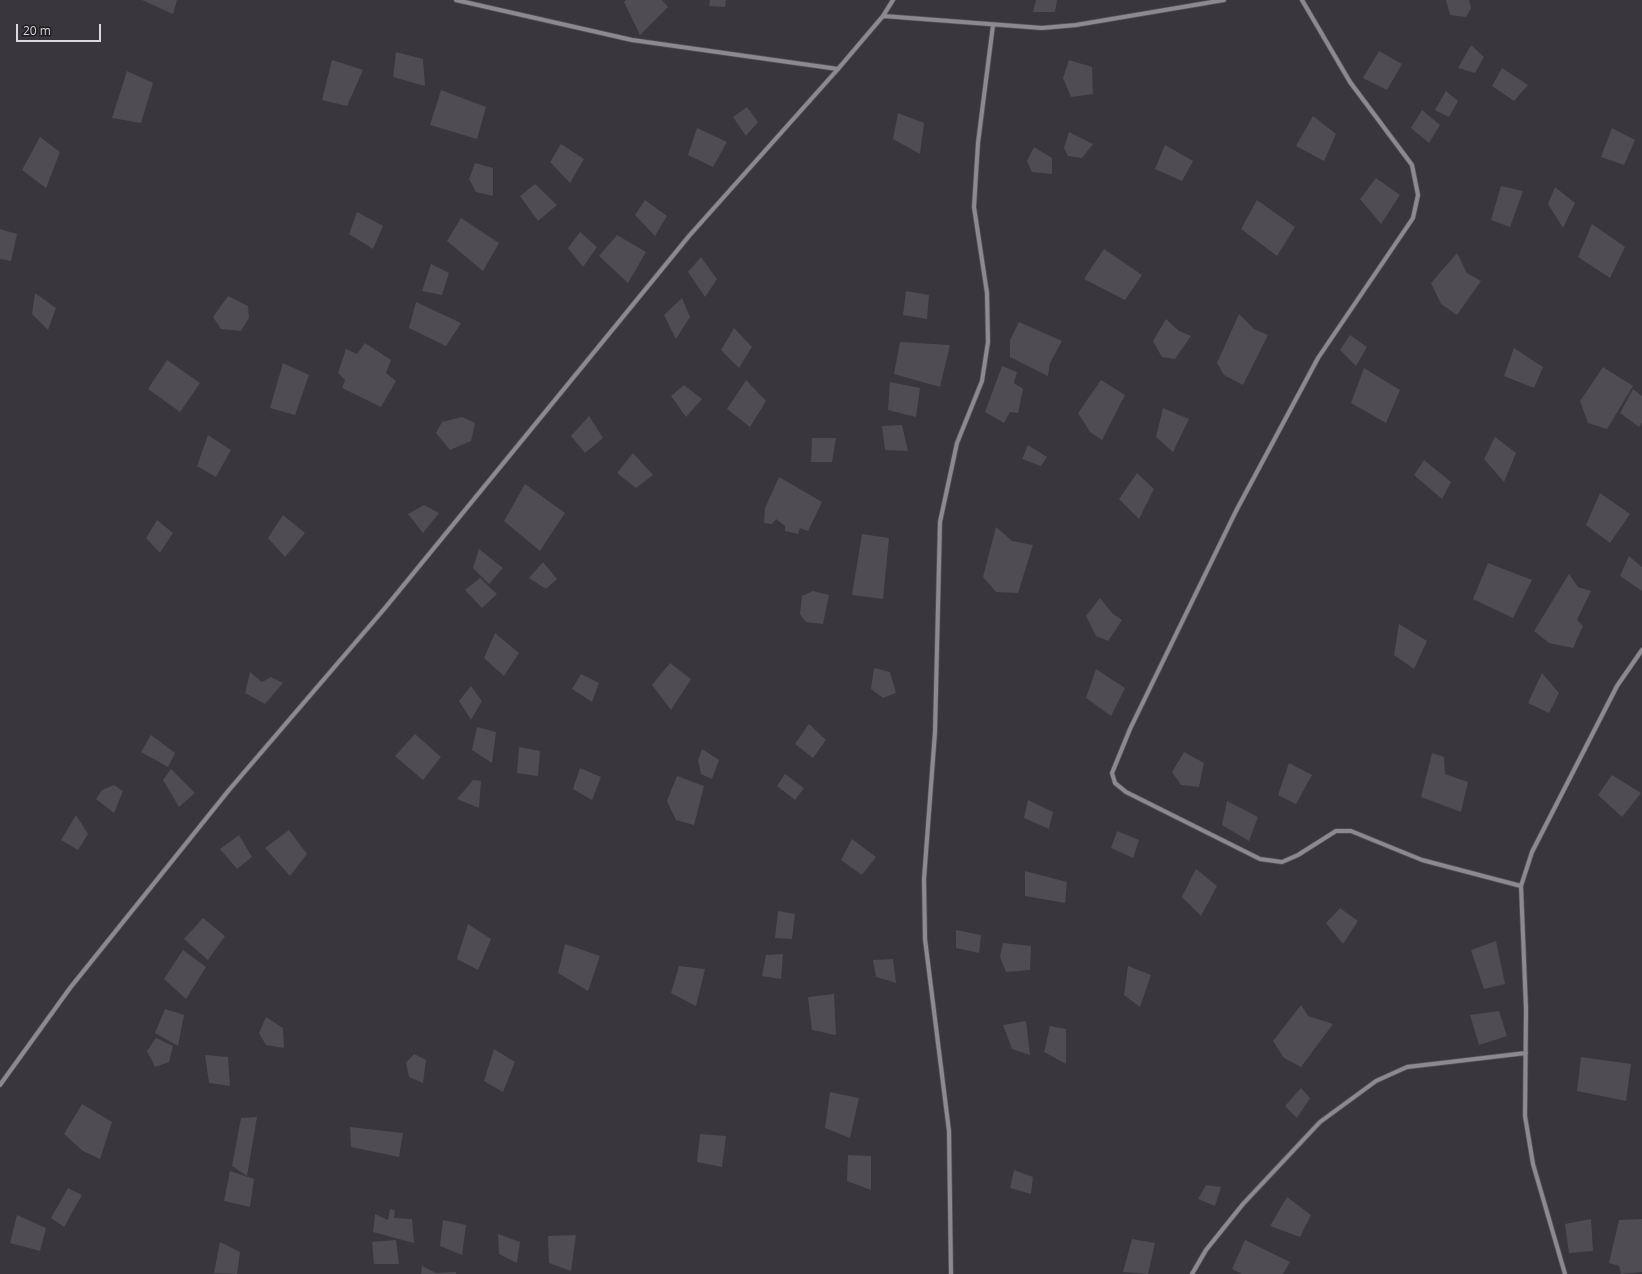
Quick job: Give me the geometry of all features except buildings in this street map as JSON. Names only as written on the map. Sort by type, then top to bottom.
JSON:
[{"type":"street","points":[[456,0],[632,40],[838,70]]},
{"type":"street","points":[[0,1085],[70,988],[228,790],[390,602],[689,236],[838,70],[883,16],[894,0]]},
{"type":"street","points":[[883,16],[1042,28],[1076,25],[1224,0]]},
{"type":"street","points":[[1302,0],[1350,82],[1412,165],[1418,195],[1413,218],[1318,358],[1240,504],[1130,729],[1112,773],[1115,783],[1126,792],[1260,859],[1282,862],[1298,855],[1336,831],[1351,831],[1422,860],[1521,886]]},
{"type":"street","points":[[952,1274],[949,1131],[925,939],[924,880],[935,732],[940,522],[957,443],[982,381],[988,342],[987,293],[974,207],[978,143],[993,25]]},
{"type":"street","points":[[1565,1274],[1533,1164],[1525,1116],[1526,1009],[1521,886],[1532,852],[1614,693],[1642,650]]},
{"type":"street","points":[[1192,1274],[1206,1250],[1243,1204],[1320,1122],[1376,1081],[1407,1067],[1526,1053]]}]
